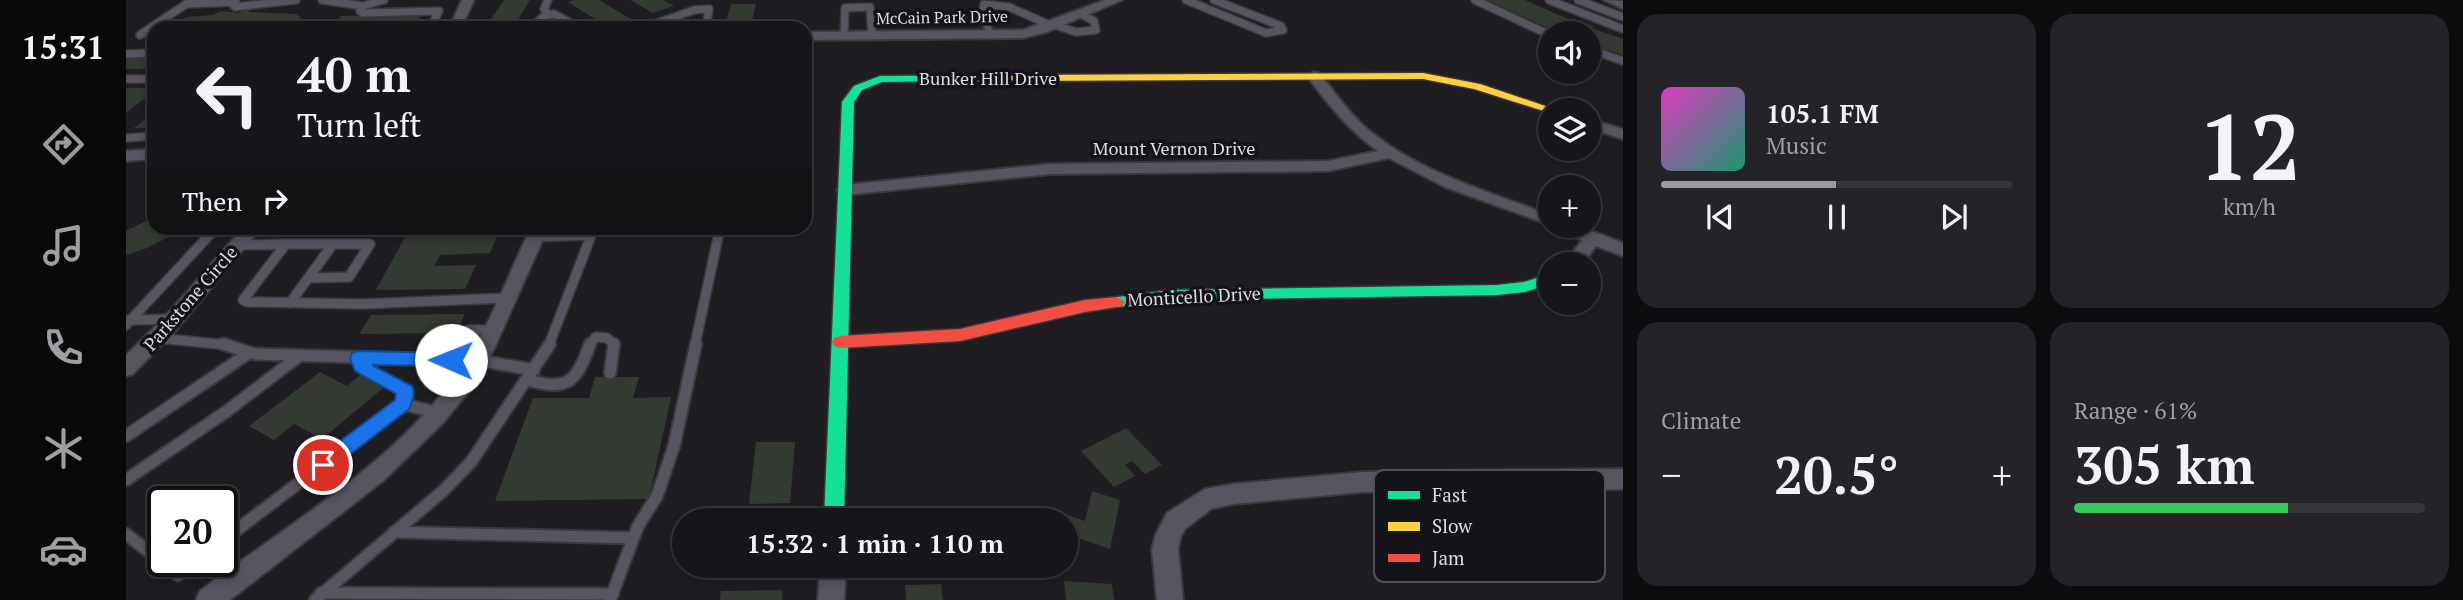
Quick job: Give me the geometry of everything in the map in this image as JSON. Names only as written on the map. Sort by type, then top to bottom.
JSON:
[{"type":"street","points":[[458,21],[468,0]]},
{"type":"street","name":"McCain Park Drive","points":[[812,36],[1032,33],[1116,0]]},
{"type":"street","points":[[1610,0],[1623,5]]},
{"type":"street","points":[[1314,76],[1359,129],[1392,153],[1434,174],[1538,216]]},
{"type":"street","name":"Bunker Hill Drive","points":[[834,508],[848,102],[857,88],[875,80],[1433,77],[1476,86],[1538,106]]},
{"type":"street","points":[[1601,127],[1623,134]]},
{"type":"street","name":"Mount Vernon Drive","points":[[845,190],[1051,169],[1328,166],[1392,153]]},
{"type":"street","points":[[126,156],[147,154]]},
{"type":"street","name":"Parkstone Circle","points":[[126,368],[157,338],[246,235]]},
{"type":"street","points":[[209,600],[364,483],[399,454],[439,413],[477,360],[536,235]]},
{"type":"street","points":[[1582,252],[1593,238],[1623,250]]},
{"type":"street","name":"Monticello Drive","points":[[840,342],[916,340],[960,335],[1085,306],[1171,295],[1497,290],[1538,283]]},
{"type":"street","points":[[1605,479],[1623,479]]},
{"type":"street","points":[[1170,600],[1165,549],[1169,534],[1176,521],[1205,500],[1233,494],[1374,482]]},
{"type":"street","points":[[831,600],[832,578]]},
{"type":"lane","points":[[161,21],[190,2],[232,3],[246,0]]},
{"type":"lane","points":[[263,0],[272,3]]},
{"type":"lane","points":[[232,3],[235,7],[296,0]]},
{"type":"lane","points":[[322,0],[363,6],[384,0]]},
{"type":"lane","points":[[547,13],[544,9],[548,0]]},
{"type":"lane","points":[[1186,0],[1266,33],[1283,30],[1281,26],[1214,0]]},
{"type":"lane","points":[[1475,0],[1538,29]]},
{"type":"lane","points":[[1549,0],[1623,29]]},
{"type":"lane","points":[[1578,0],[1623,17]]},
{"type":"lane","points":[[990,35],[983,11],[984,4],[991,1],[1003,3],[1076,32],[1096,30],[1094,22],[1081,14]]},
{"type":"lane","points":[[363,6],[360,11],[363,13],[439,10],[434,21]]},
{"type":"lane","points":[[844,36],[845,8],[870,8],[872,36]]},
{"type":"lane","points":[[663,21],[694,10],[709,9],[707,21]]},
{"type":"lane","points":[[536,21],[547,13],[556,13],[569,21]]},
{"type":"lane","points":[[140,35],[147,30]]},
{"type":"lane","points":[[126,54],[147,53]]},
{"type":"lane","points":[[1601,53],[1623,61]]},
{"type":"lane","points":[[126,79],[147,79]]},
{"type":"lane","points":[[126,138],[147,136]]},
{"type":"lane","points":[[127,322],[209,235]]},
{"type":"lane","points":[[318,596],[443,491],[471,462],[554,338],[592,235]]},
{"type":"lane","points":[[318,596],[611,597],[633,538],[657,496],[674,446],[719,235]]},
{"type":"lane","points":[[286,244],[243,300],[362,304],[506,298]]},
{"type":"lane","points":[[290,303],[333,244]]},
{"type":"lane","points":[[237,245],[370,244],[349,277],[309,278]]},
{"type":"lane","points":[[127,322],[174,319]]},
{"type":"lane","points":[[157,338],[221,343],[249,353],[451,360],[468,330],[492,330]]},
{"type":"lane","points":[[477,360],[531,375],[542,385],[566,384],[576,378],[591,340],[596,337],[607,338],[615,344],[610,373]]},
{"type":"lane","points":[[126,436],[249,353]]},
{"type":"lane","points":[[126,480],[227,411],[299,356]]},
{"type":"lane","points":[[238,529],[403,404],[406,391],[361,366],[358,358]]},
{"type":"lane","points":[[403,404],[439,413]]},
{"type":"lane","points":[[394,532],[633,538]]},
{"type":"lane","points":[[126,534],[147,551]]},
{"type":"building","points":[[504,0],[530,0],[517,21],[490,21]]},
{"type":"building","points":[[599,0],[634,21],[598,21],[568,2]]},
{"type":"building","points":[[630,0],[663,0],[674,6],[653,13]]},
{"type":"building","points":[[1487,0],[1525,0],[1570,20],[1580,21],[1538,21],[1538,23]]},
{"type":"building","points":[[251,4],[259,4],[248,12],[296,14],[301,18],[298,21],[180,21],[186,17],[212,15],[221,11],[239,13]]},
{"type":"building","points":[[731,4],[756,4],[752,21],[726,21]]},
{"type":"building","points":[[422,15],[417,21],[336,21],[341,16]]},
{"type":"building","points":[[1601,31],[1623,39],[1623,55],[1601,48]]},
{"type":"building","points":[[126,55],[147,55],[147,69],[126,69]]},
{"type":"building","points":[[126,88],[147,88],[147,96],[126,113]]},
{"type":"building","points":[[147,118],[147,128],[134,128]]},
{"type":"building","points":[[147,220],[147,235],[172,235],[126,255],[126,231]]},
{"type":"building","points":[[498,235],[490,253],[440,255],[434,266],[476,265],[465,289],[376,290],[405,237]]},
{"type":"building","points":[[465,314],[456,333],[359,334],[371,315]]},
{"type":"building","points":[[320,372],[347,386],[364,372],[389,383],[322,439],[294,424],[274,440],[249,426]]},
{"type":"building","points":[[595,377],[639,377],[633,398],[671,397],[649,499],[495,501],[533,398],[589,398]]},
{"type":"building","points":[[1126,428],[1162,465],[1145,474],[1132,461],[1125,465],[1135,476],[1114,487],[1081,451]]},
{"type":"building","points":[[756,442],[795,442],[790,503],[749,504]]},
{"type":"building","points":[[1092,491],[1120,500],[1110,549],[1078,538],[1078,519],[1085,521]]},
{"type":"building","points":[[1064,581],[1112,584],[1114,600],[1066,600]]},
{"type":"building","points":[[941,584],[943,600],[906,600],[905,585]]},
{"type":"building","points":[[783,590],[782,600],[720,600],[721,591]]},
{"type":"traffic: fast","points":[[834,508],[848,102],[858,88],[880,79],[1014,78]]},
{"type":"traffic: fast","points":[[1117,302],[1171,295],[1497,290],[1538,283]]},
{"type":"traffic: slow","points":[[1014,78],[1423,76],[1476,86],[1538,106]]},
{"type":"traffic: jam","points":[[840,342],[960,335],[1085,306],[1117,302]]},
{"type":"route","points":[[323,465],[403,404],[406,391],[361,366],[358,358],[451,360]]}]
